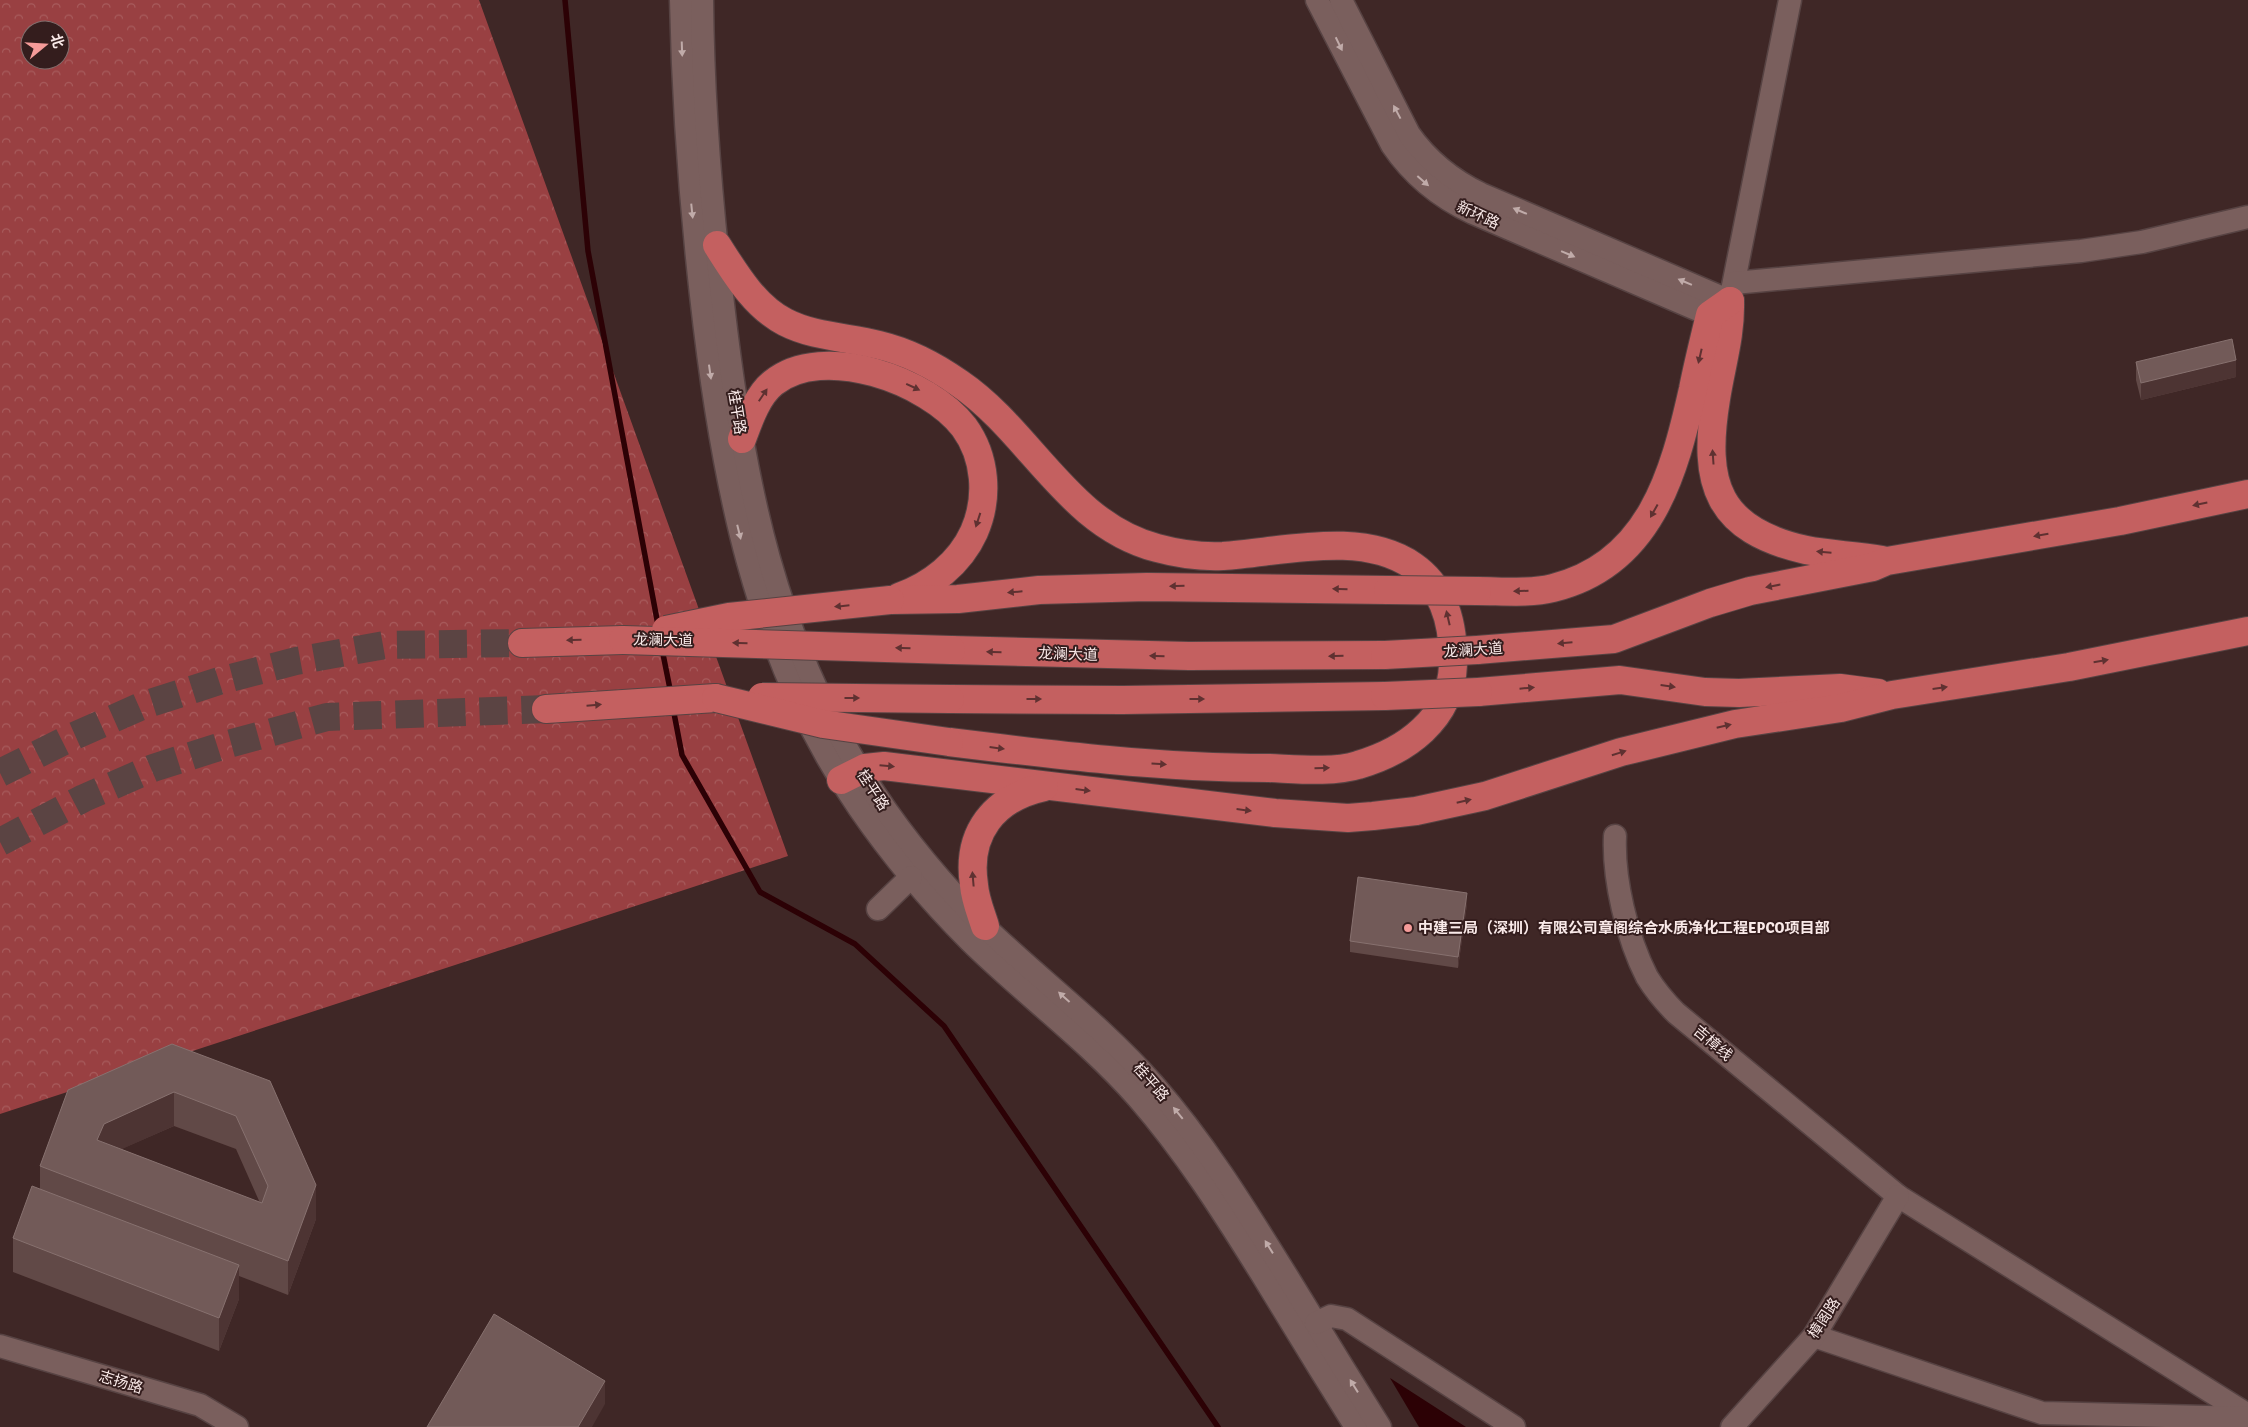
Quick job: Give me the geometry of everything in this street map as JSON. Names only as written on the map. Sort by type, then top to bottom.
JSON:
[{"type":"highway","points":[[716,698],[823,724],[1064,756],[1182,765],[1281,769],[1354,767],[1384,756],[1419,735],[1438,713],[1447,696],[1453,668],[1451,634],[1445,605],[1439,593],[1422,573],[1410,563],[1392,554],[1377,550],[1339,546],[1199,556],[1152,547],[1124,535],[1092,515],[1073,499],[1005,423],[964,386],[937,368],[909,354],[878,345],[815,333],[785,322],[764,307],[756,298],[717,245]]},
{"type":"highway","points":[[1726,306],[1712,430],[1714,472],[1721,498],[1726,508],[1748,528],[1785,544],[1807,550],[1877,562]]},
{"type":"highway","points":[[623,640],[729,617],[890,600],[958,599],[1055,589],[1165,587],[1477,591],[1544,590],[1575,581],[1604,566],[1638,533],[1651,516],[1662,496],[1726,306]]},
{"type":"highway","points":[[742,439],[755,407],[772,384],[793,372],[823,366],[854,368],[899,381],[931,398],[963,426],[977,452],[983,481],[981,513],[975,529],[961,555],[945,571],[913,591],[890,600]]},
{"type":"highway","name":"龙澜大道","points":[[522,643],[623,640],[1179,656],[1385,655],[1614,639],[1710,603],[1750,591],[1877,562],[2120,521],[2248,494]]},
{"type":"highway","points":[[546,709],[716,698],[1132,700],[1385,696],[1478,692],[1620,680],[1706,692],[1853,697],[1892,694],[2068,667],[2248,630]]},
{"type":"highway","points":[[850,775],[884,766],[1309,816],[1348,818],[1416,811],[1484,796],[1621,752],[1677,737],[1853,697]]},
{"type":"highway","points":[[985,926],[975,892],[973,875],[974,849],[980,834],[994,813],[1013,797],[1051,786]]},
{"type":"street","name":"桂平路","points":[[681,0],[683,69],[692,208],[710,372],[728,480],[748,566],[778,656],[806,717],[850,775],[946,886],[985,926],[1113,1042],[1172,1106],[1201,1143],[1240,1201],[1380,1427]]},
{"type":"street","name":"桂平路","points":[[702,0],[707,130],[717,245],[731,369],[742,439],[768,561],[787,620],[871,824],[911,877],[970,941],[1116,1073],[1162,1127],[1184,1155],[1223,1212],[1356,1427]]},
{"type":"street","name":"新环路","points":[[1317,0],[1392,145],[1403,162],[1434,191],[1472,213],[1726,306]]},
{"type":"street","name":"新环路","points":[[1341,0],[1409,134],[1419,148],[1446,174],[1481,194],[1726,306]]},
{"type":"street","points":[[1790,0],[1726,306],[2142,242],[2248,217]]},
{"type":"street","name":"吉樟线","points":[[1615,836],[1617,876],[1624,909],[1641,964],[1657,992],[1676,1012],[1898,1196],[2248,1417]]},
{"type":"street","points":[[878,909],[911,877]]},
{"type":"street","name":"樟阁路","points":[[1732,1427],[1814,1336],[1898,1196]]},
{"type":"street","points":[[1316,1323],[1331,1316],[1347,1319],[1514,1427]]},
{"type":"street","points":[[1814,1336],[2042,1420],[2248,1417]]},
{"type":"street","name":"志扬路","points":[[0,1346],[200,1406],[237,1427]]},
{"type":"green space","points":[[0,0],[479,0],[788,856],[0,1114]]},
{"type":"shaded area","points":[[1390,1378],[1466,1427],[1419,1427]]},
{"type":"building","points":[[2232,339],[2236,360],[2141,383],[2136,362]]},
{"type":"building","name":"中建三局（深圳）有限公司章阁综合水质净化工程EPCO项目部","points":[[1358,877],[1467,893],[1458,957],[1350,941]]},
{"type":"building","points":[[172,1044],[270,1081],[316,1185],[288,1261],[40,1166],[68,1090]],"holes":[[[174,1092],[236,1116],[268,1186],[262,1203],[97,1140],[104,1124]]]},
{"type":"building","points":[[32,1186],[239,1265],[219,1318],[13,1238]]},
{"type":"building","points":[[494,1314],[605,1381],[578,1427],[427,1427]]},
{"type":"waterway","points":[[565,0],[588,251],[658,625]]},
{"type":"waterway","points":[[662,649],[671,694]]},
{"type":"waterway","points":[[673,708],[682,755],[760,892],[855,944],[944,1026],[1218,1427]]},
{"type":"tunnel","points":[[0,773],[72,737],[144,705],[219,681],[296,661],[385,645],[522,643]]},
{"type":"tunnel","points":[[0,842],[84,798],[153,768],[225,745],[327,717],[546,709]]},
{"type":"place","name":"中建三局（深圳）有限公司章阁综合水质净化工程EPCO项目部","points":[[1408,928]]}]
